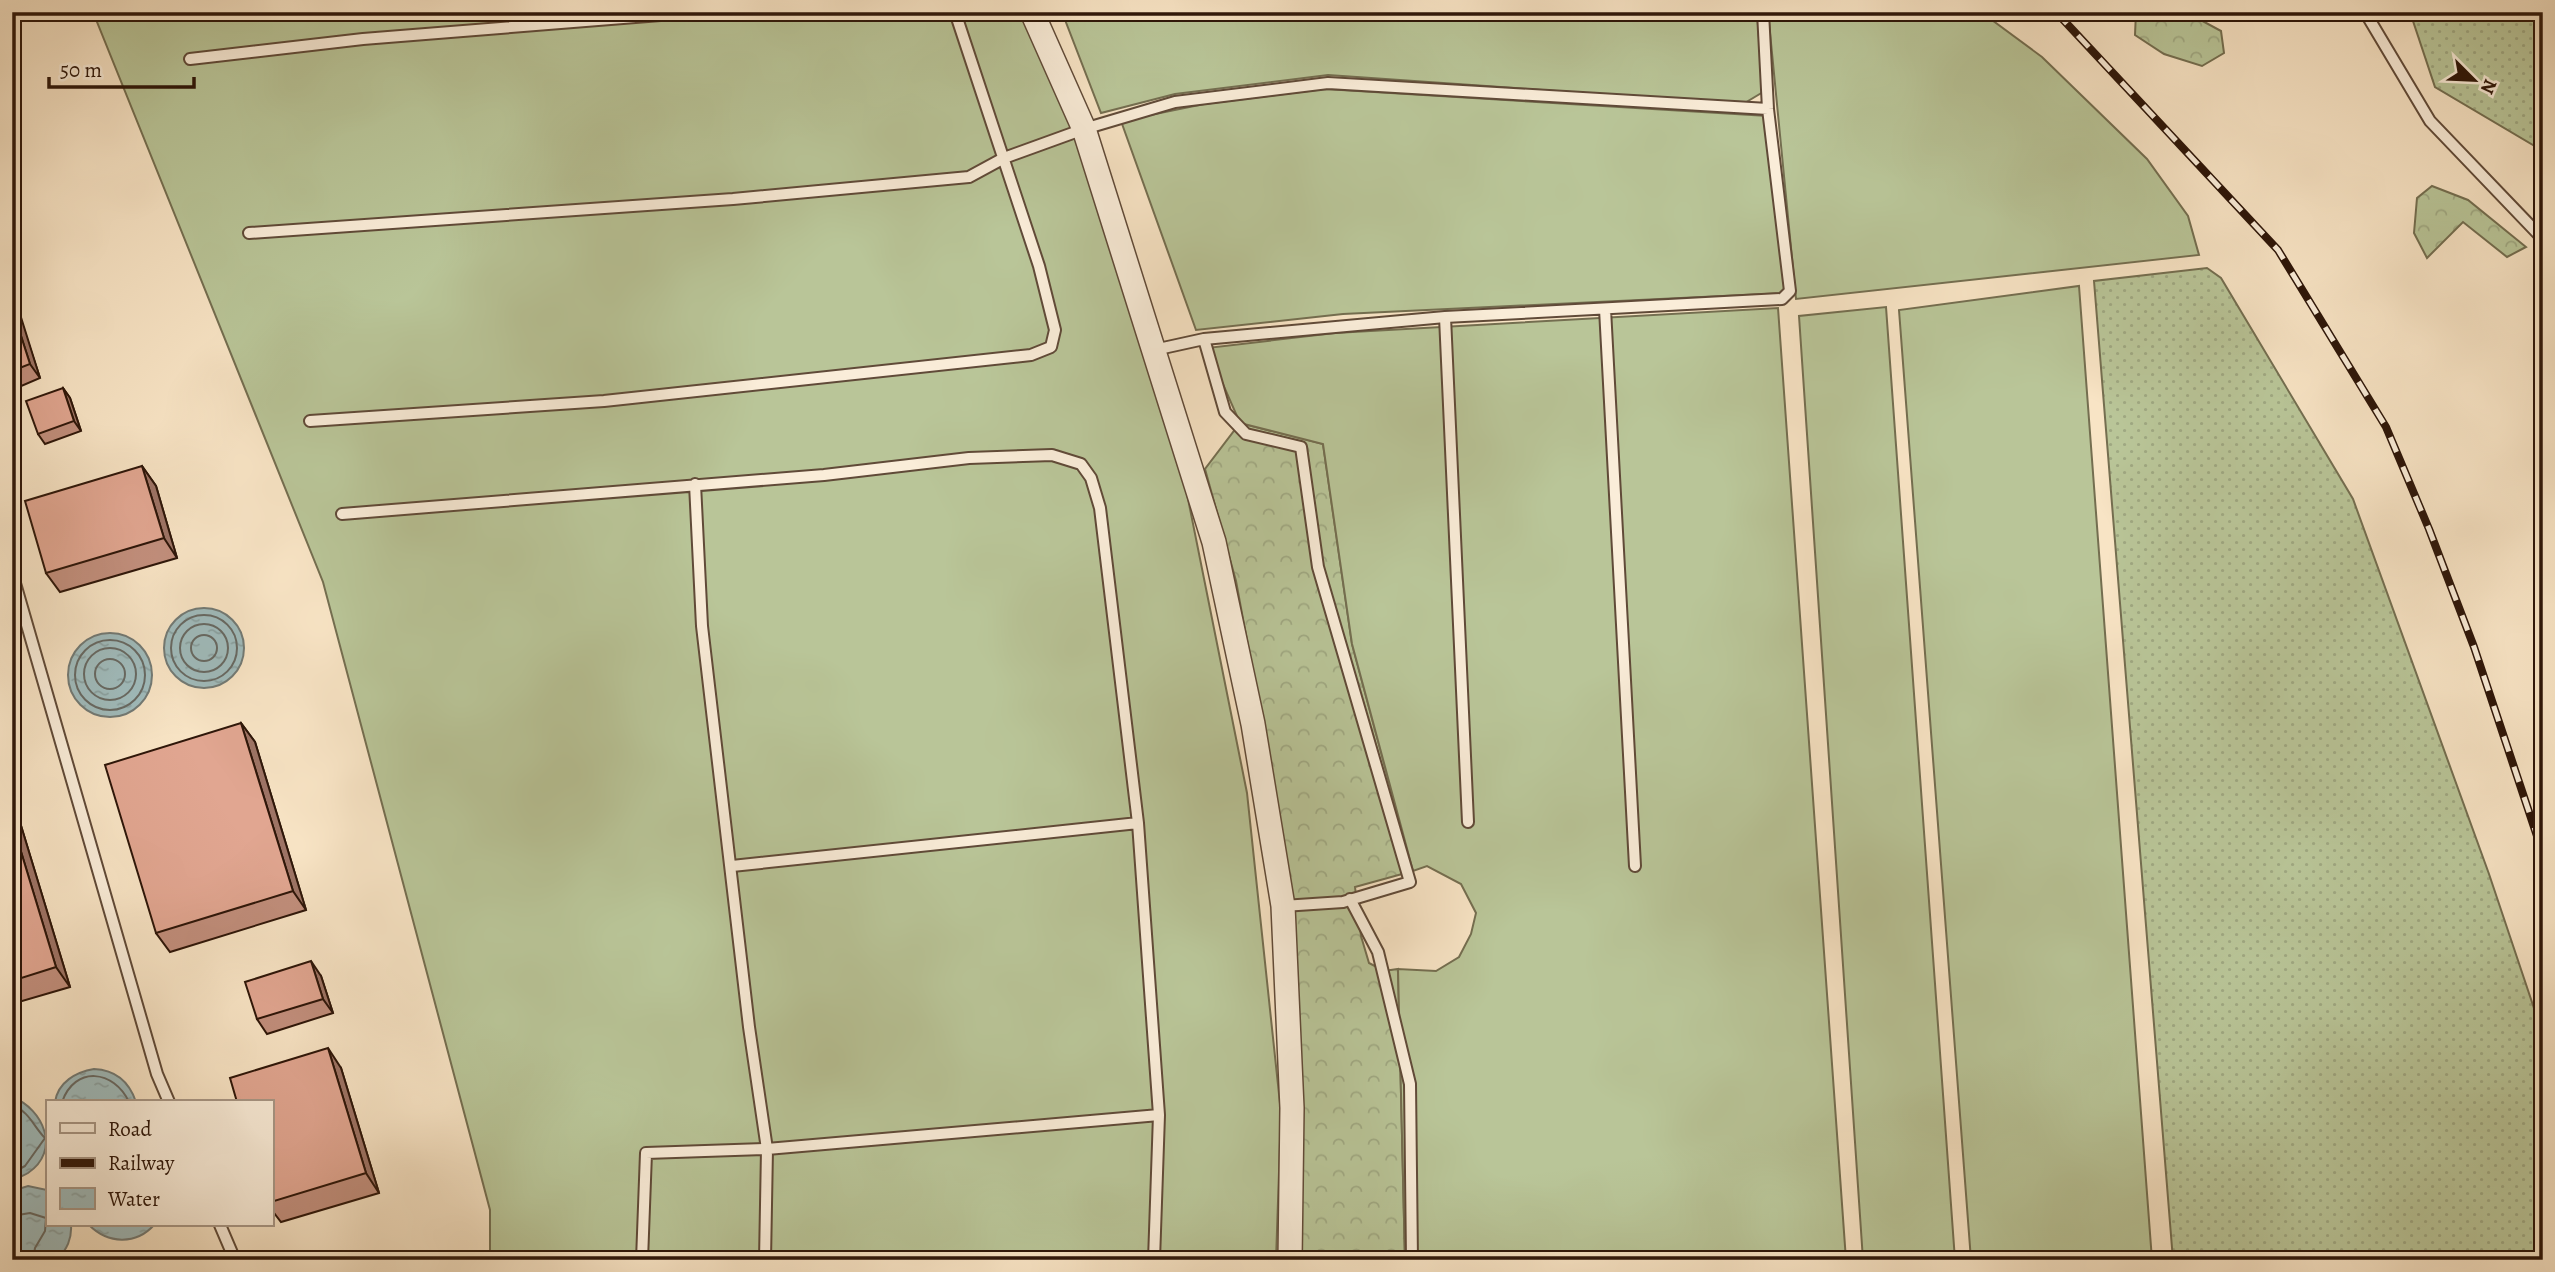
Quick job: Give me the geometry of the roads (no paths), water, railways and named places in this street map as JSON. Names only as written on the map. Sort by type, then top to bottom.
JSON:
[{"type":"street","points":[[1032,12],[1084,130],[1214,542],[1253,724],[1283,906],[1292,1108],[1290,1260]]},
{"type":"lane","points":[[190,58],[363,39],[698,12]]},
{"type":"lane","points":[[310,421],[604,401],[1031,355],[1051,347],[1055,330],[1039,266],[955,12]]},
{"type":"lane","points":[[1154,349],[1204,339],[1445,317],[1782,299],[1790,291],[1768,109],[1763,12]]},
{"type":"lane","points":[[2365,12],[2430,121],[2543,239]]},
{"type":"lane","points":[[249,233],[877,187],[969,177],[1004,158],[1175,102],[1328,83],[1768,109]]},
{"type":"lane","points":[[1605,309],[1635,866]]},
{"type":"lane","points":[[1445,317],[1468,822]]},
{"type":"lane","points":[[1204,339],[1225,412],[1246,434],[1301,447],[1318,567],[1409,882],[1350,899],[1283,906]]},
{"type":"lane","points":[[342,514],[824,475],[969,458],[1052,455],[1081,464],[1091,478],[1100,508],[1138,823],[1160,1115],[1154,1260]]},
{"type":"lane","points":[[695,484],[702,626],[749,1027],[767,1149],[765,1260]]},
{"type":"lane","points":[[12,573],[157,1074],[168,1100]]},
{"type":"lane","points":[[732,866],[1138,823]]},
{"type":"lane","points":[[1350,899],[1378,952],[1410,1083],[1412,1260]]},
{"type":"lane","points":[[642,1260],[646,1153],[767,1149],[1160,1115]]},
{"type":"lane","points":[[220,1226],[235,1260]]},
{"type":"water","points":[[204,608],[219,611],[232,620],[241,633],[244,648],[241,663],[232,676],[219,685],[204,688],[189,685],[176,676],[167,663],[164,648],[167,633],[176,620],[189,611]]},
{"type":"water","points":[[110,633],[126,636],[145,652],[152,675],[149,691],[133,710],[110,717],[94,714],[75,698],[68,675],[71,659],[87,640]]},
{"type":"water","points":[[94,1069],[115,1074],[130,1088],[135,1100],[56,1100],[64,1084],[81,1073]]},
{"type":"water","points":[[12,1097],[33,1111],[40,1121],[46,1142],[44,1154],[38,1164],[28,1173],[12,1180]]},
{"type":"water","points":[[28,1186],[46,1190],[46,1226],[71,1226],[68,1244],[57,1260],[12,1260],[12,1191]]},
{"type":"water","points":[[90,1226],[153,1226],[139,1236],[122,1240],[113,1239]]},
{"type":"railway","points":[[2056,12],[2278,250],[2386,427],[2474,647],[2543,854]]}]
